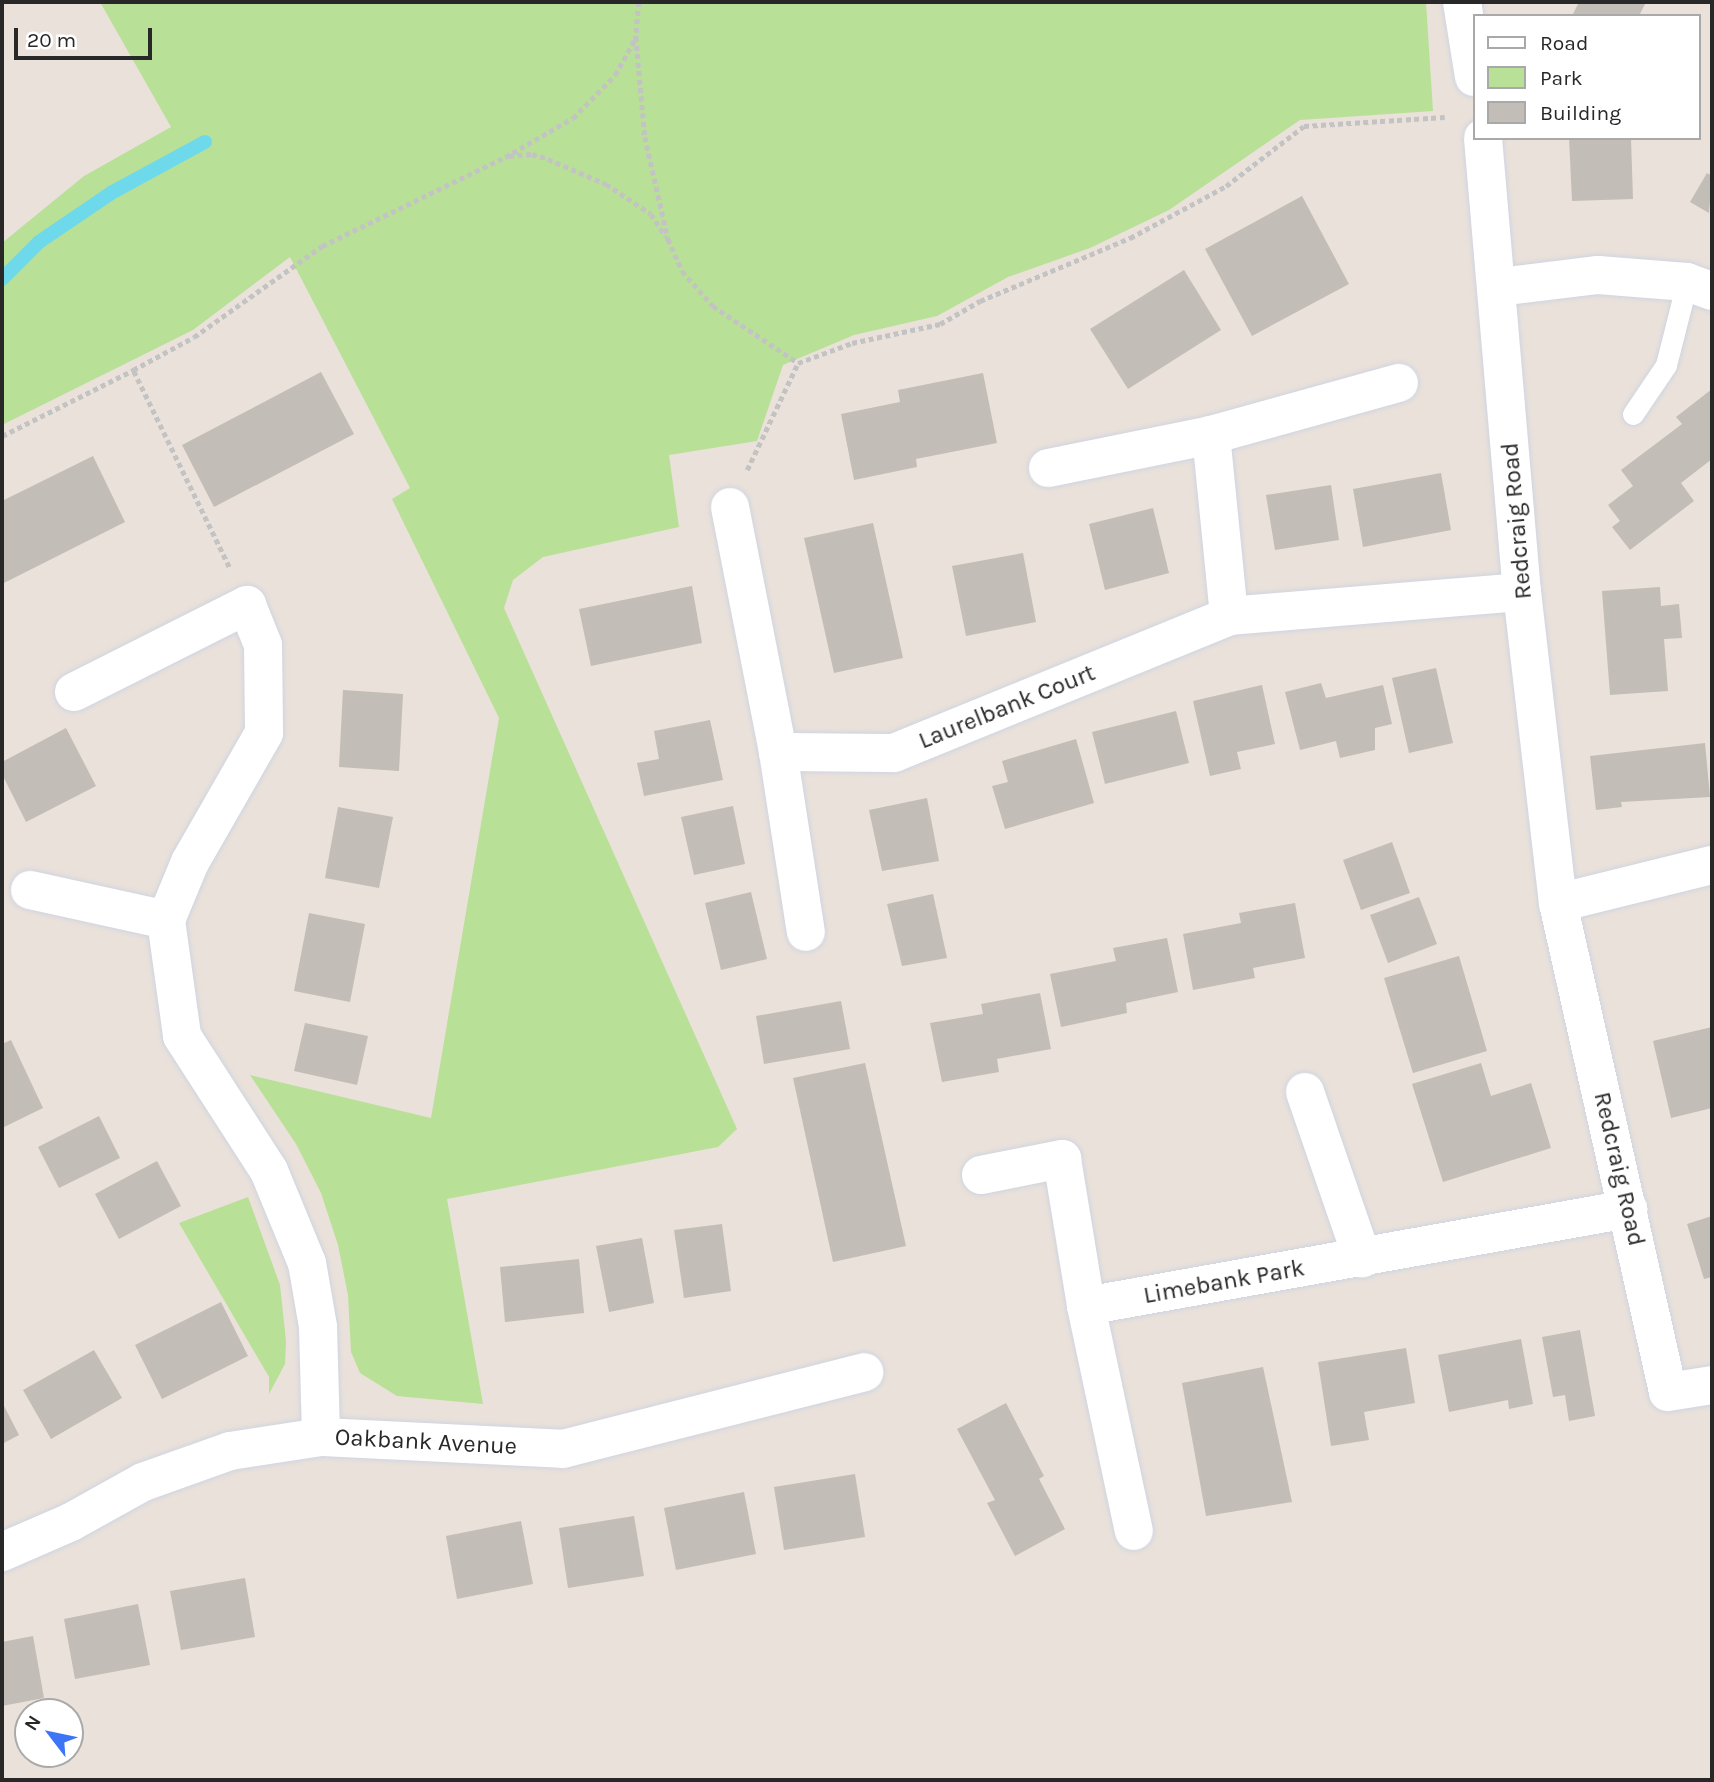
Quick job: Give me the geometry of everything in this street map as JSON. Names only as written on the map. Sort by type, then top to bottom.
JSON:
[{"type":"street","points":[[1462,2],[1472,64]]},
{"type":"street","name":"Redcraig Road","points":[[1483,140],[1499,288],[1522,592],[1558,903],[1668,1392],[1712,1385]]},
{"type":"street","points":[[1499,288],[1598,275],[1700,286]]},
{"type":"street","points":[[1048,468],[1211,435],[1399,383]]},
{"type":"street","points":[[1211,435],[1229,616]]},
{"type":"street","points":[[730,507],[778,752],[806,932]]},
{"type":"street","name":"Laurelbank Court","points":[[778,752],[894,753],[1229,616],[1522,592]]},
{"type":"street","points":[[74,692],[247,606],[263,645],[264,733],[190,862],[166,920],[183,1035],[269,1171],[307,1263],[318,1327],[321,1437]]},
{"type":"street","points":[[1558,903],[1712,865]]},
{"type":"street","points":[[30,890],[166,920]]},
{"type":"street","points":[[1305,1092],[1362,1258]]},
{"type":"street","points":[[981,1175],[1062,1159],[1086,1307],[1134,1531]]},
{"type":"street","name":"Limebank Park","points":[[1086,1307],[1628,1209]]},
{"type":"street","name":"Oakbank Avenue","points":[[2,1552],[71,1522],[143,1482],[230,1451],[321,1437],[563,1449],[863,1372]]},
{"type":"lane","points":[[1633,414],[1666,365],[1700,286]]},
{"type":"path","points":[[639,2],[636,37],[645,137],[668,239]]},
{"type":"path","points":[[2,436],[194,337],[322,246],[505,157],[573,118],[615,75],[636,37]]},
{"type":"path","points":[[730,507],[798,363],[852,343],[940,324],[980,301],[1130,238],[1226,186],[1304,126],[1448,117]]},
{"type":"path","points":[[505,157],[532,154],[606,184],[651,214],[668,239],[682,271],[713,306],[798,363]]},
{"type":"path","points":[[133,370],[247,606]]},
{"type":"green space","points":[[100,2],[1426,2],[1433,111],[1300,120],[1169,210],[1090,248],[1008,277],[937,316],[854,335],[783,365],[757,441],[669,455],[679,527],[543,557],[513,580],[504,608],[737,1129],[718,1147],[447,1199],[483,1404],[397,1396],[360,1373],[351,1352],[348,1295],[338,1245],[321,1193],[296,1144],[250,1075],[431,1118],[499,718],[392,499],[410,488],[290,257],[193,330],[2,425],[2,243],[84,176],[171,127]]},
{"type":"green space","points":[[248,1197],[280,1285],[286,1341],[285,1364],[269,1394],[269,1377],[179,1223]]},
{"type":"building","points":[[1579,2],[1646,2],[1640,14],[1573,14]]},
{"type":"building","points":[[1569,140],[1631,140],[1633,199],[1572,201]]},
{"type":"building","points":[[1707,173],[1712,176],[1709,213],[1690,202]]},
{"type":"building","points":[[1302,196],[1349,284],[1252,336],[1205,249]]},
{"type":"building","points":[[1184,270],[1221,330],[1128,389],[1090,329]]},
{"type":"building","points":[[321,372],[354,434],[214,507],[182,445]]},
{"type":"building","points":[[983,373],[997,443],[916,459],[917,467],[854,480],[841,414],[900,402],[898,390]]},
{"type":"building","points":[[1712,389],[1712,459],[1681,483],[1694,501],[1630,550],[1612,527],[1620,521],[1608,505],[1633,486],[1621,470],[1682,424],[1676,417]]},
{"type":"building","points":[[93,456],[125,522],[2,584],[2,501]]},
{"type":"building","points":[[1441,473],[1451,530],[1363,547],[1353,489]]},
{"type":"building","points":[[1331,485],[1339,540],[1275,550],[1266,495]]},
{"type":"building","points":[[1153,508],[1169,573],[1105,590],[1089,524]]},
{"type":"building","points":[[873,523],[903,658],[834,673],[804,538]]},
{"type":"building","points":[[1023,553],[1036,622],[966,636],[952,566]]},
{"type":"building","points":[[692,586],[702,643],[591,666],[579,609]]},
{"type":"building","points":[[1660,587],[1661,606],[1679,604],[1682,638],[1664,639],[1668,691],[1610,695],[1602,591]]},
{"type":"building","points":[[1436,668],[1453,743],[1409,753],[1392,678]]},
{"type":"building","points":[[1321,683],[1326,698],[1383,685],[1392,724],[1375,728],[1375,750],[1340,758],[1336,741],[1300,750],[1285,692]]},
{"type":"building","points":[[1262,685],[1275,744],[1237,752],[1241,769],[1210,776],[1193,701]]},
{"type":"building","points":[[343,690],[403,694],[399,771],[339,767]]},
{"type":"building","points":[[1176,711],[1189,763],[1105,784],[1092,732]]},
{"type":"building","points":[[710,720],[723,780],[644,796],[637,763],[659,759],[654,731]]},
{"type":"building","points":[[66,728],[96,786],[26,822],[2,774],[2,762]]},
{"type":"building","points":[[1076,739],[1094,803],[1005,829],[992,786],[1008,782],[1002,761]]},
{"type":"building","points":[[1705,743],[1710,797],[1621,802],[1622,807],[1596,810],[1590,756]]},
{"type":"building","points":[[927,798],[939,861],[882,871],[869,810]]},
{"type":"building","points":[[733,806],[745,864],[694,875],[681,817]]},
{"type":"building","points":[[338,807],[393,817],[379,888],[325,878]]},
{"type":"building","points":[[1392,842],[1410,893],[1361,910],[1343,860]]},
{"type":"building","points":[[751,892],[767,959],[721,970],[705,903]]},
{"type":"building","points":[[933,894],[947,958],[902,966],[887,904]]},
{"type":"building","points":[[1419,897],[1437,944],[1388,963],[1370,915]]},
{"type":"building","points":[[1295,903],[1305,958],[1253,968],[1255,978],[1193,990],[1183,934],[1241,923],[1239,913]]},
{"type":"building","points":[[309,913],[365,924],[350,1002],[294,991]]},
{"type":"building","points":[[1167,938],[1178,992],[1126,1003],[1127,1013],[1061,1027],[1050,974],[1116,961],[1113,948]]},
{"type":"building","points":[[1459,956],[1487,1051],[1413,1073],[1384,978]]},
{"type":"building","points":[[1040,993],[1051,1049],[997,1059],[999,1072],[942,1082],[930,1023],[983,1014],[981,1004]]},
{"type":"building","points":[[841,1001],[850,1049],[764,1064],[756,1016]]},
{"type":"building","points":[[305,1023],[368,1036],[357,1085],[294,1071]]},
{"type":"building","points":[[1712,1027],[1712,1108],[1671,1118],[1653,1041]]},
{"type":"building","points":[[11,1040],[43,1108],[2,1128],[2,1044]]},
{"type":"building","points":[[865,1063],[906,1246],[833,1262],[793,1078]]},
{"type":"building","points":[[1481,1063],[1491,1096],[1531,1083],[1551,1148],[1443,1182],[1412,1084]]},
{"type":"building","points":[[99,1116],[120,1158],[59,1188],[38,1147]]},
{"type":"building","points":[[157,1161],[181,1206],[119,1239],[95,1194]]},
{"type":"building","points":[[1712,1216],[1712,1277],[1704,1279],[1687,1224]]},
{"type":"building","points":[[722,1224],[731,1291],[684,1298],[674,1230]]},
{"type":"building","points":[[642,1238],[654,1303],[609,1312],[596,1246]]},
{"type":"building","points":[[579,1259],[584,1313],[505,1322],[500,1267]]},
{"type":"building","points":[[221,1302],[248,1356],[162,1399],[135,1345]]},
{"type":"building","points":[[1580,1330],[1595,1416],[1569,1421],[1565,1395],[1553,1397],[1542,1337]]},
{"type":"building","points":[[1521,1339],[1533,1404],[1509,1409],[1508,1400],[1449,1412],[1438,1355]]},
{"type":"building","points":[[1406,1348],[1415,1403],[1364,1412],[1369,1440],[1331,1446],[1318,1362]]},
{"type":"building","points":[[94,1350],[122,1398],[51,1439],[23,1390]]},
{"type":"building","points":[[1263,1367],[1292,1502],[1206,1516],[1182,1383]]},
{"type":"building","points":[[2,1402],[19,1435],[2,1444]]},
{"type":"building","points":[[1006,1403],[1044,1476],[1039,1479],[1065,1529],[1015,1556],[987,1503],[995,1500],[957,1429]]},
{"type":"building","points":[[855,1474],[865,1537],[784,1550],[774,1487]]},
{"type":"building","points":[[744,1492],[756,1554],[676,1570],[664,1508]]},
{"type":"building","points":[[634,1516],[644,1576],[568,1588],[559,1528]]},
{"type":"building","points":[[521,1521],[533,1584],[457,1599],[446,1536]]},
{"type":"building","points":[[245,1578],[255,1637],[181,1650],[170,1591]]},
{"type":"building","points":[[138,1604],[150,1665],[75,1679],[64,1619]]},
{"type":"building","points":[[33,1636],[44,1698],[14,1698],[14,1704],[2,1706],[2,1642]]},
{"type":"waterway","points":[[2,279],[39,242],[111,193],[205,142]]}]
